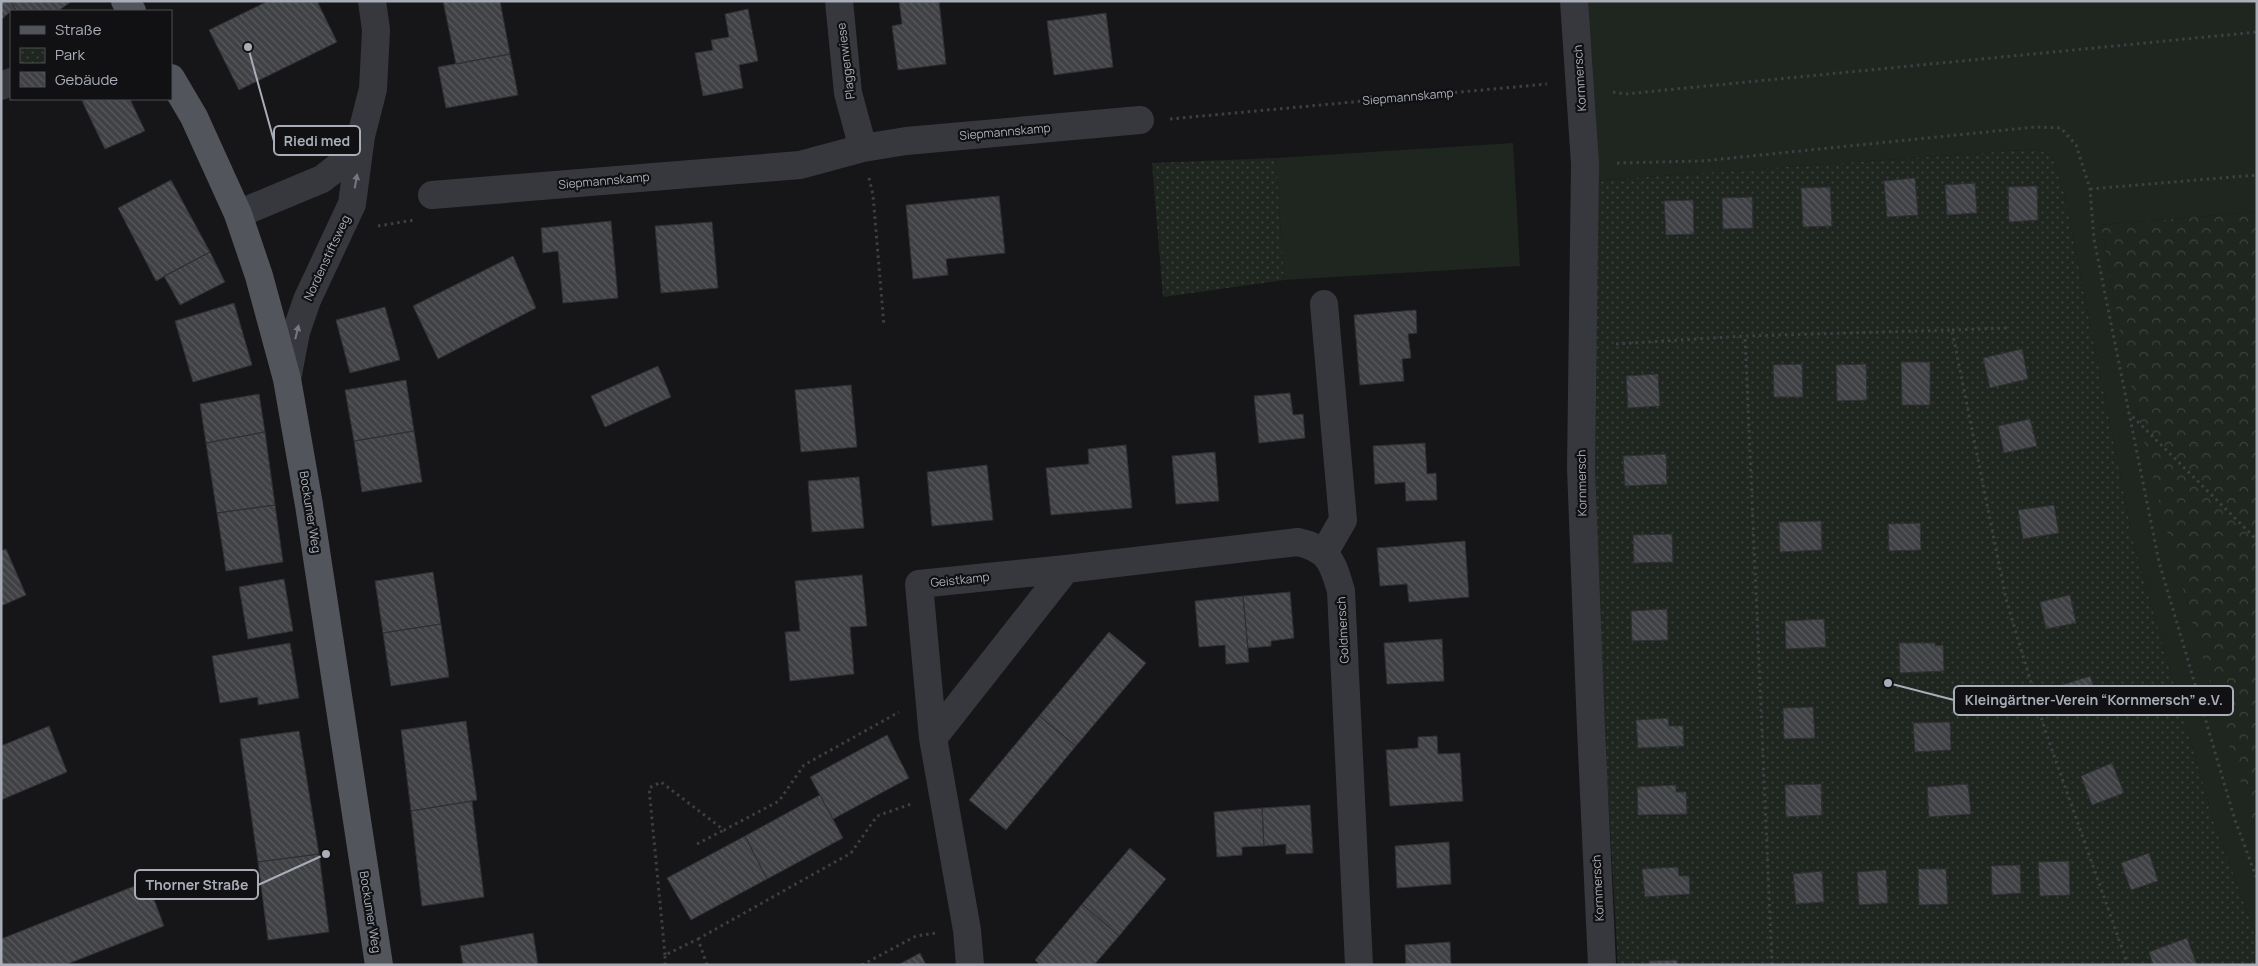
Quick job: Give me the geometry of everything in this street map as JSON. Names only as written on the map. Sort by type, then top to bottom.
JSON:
[{"type":"main road","name":"Bockumer Weg","points":[[172,80],[194,118],[238,214],[259,276],[287,379],[309,505],[379,965]]},
{"type":"street","name":"Nordenstiftsweg","points":[[287,379],[296,332],[306,300],[352,204],[361,136],[373,89],[376,30],[372,1]]},
{"type":"street","name":"Plaggenwiese","points":[[839,1],[848,93],[863,148]]},
{"type":"street","name":"Kornmersch","points":[[1574,1],[1585,164],[1581,468],[1602,965]]},
{"type":"street","name":"Siepmannskamp","points":[[432,195],[800,165],[863,148],[906,141],[1140,120]]},
{"type":"street","name":"Nordenstiftsweg","points":[[238,214],[322,179],[344,162],[361,136]]},
{"type":"street","points":[[1324,304],[1343,520],[1324,553]]},
{"type":"street","name":"Geistkamp","points":[[970,965],[966,930],[933,738],[919,584],[1298,542],[1312,545],[1324,553]]},
{"type":"street","name":"Goldmersch","points":[[1324,553],[1334,566],[1341,591],[1359,965]]},
{"type":"street","points":[[933,738],[1066,569]]},
{"type":"path","name":"Siepmannskamp","points":[[1140,120],[1188,118],[1552,83],[1625,94],[1654,89],[2257,32]]},
{"type":"path","points":[[1585,164],[1702,161],[2044,127],[2061,128],[2076,145],[2090,189],[2094,239],[2158,562],[2234,820],[2257,879]]},
{"type":"path","points":[[2090,189],[2257,176]]},
{"type":"path","points":[[873,195],[884,326]]},
{"type":"path","points":[[1627,344],[1745,336],[2008,328]]},
{"type":"path","points":[[1952,330],[2006,599],[2046,733],[2128,965]]},
{"type":"path","points":[[1745,336],[1772,965]]},
{"type":"path","points":[[2127,411],[2257,540]]},
{"type":"path","points":[[697,844],[779,802],[804,765],[929,696]]},
{"type":"path","points":[[665,965],[649,788],[661,782],[724,830]]},
{"type":"path","points":[[664,955],[698,939],[851,853],[877,816],[942,793]]},
{"type":"path","points":[[862,965],[916,936],[966,930]]},
{"type":"path","points":[[698,939],[707,965]]},
{"type":"green space","points":[[1586,1],[2257,1],[2257,212],[2101,225],[2137,412],[2186,600],[2257,834],[2257,938],[2214,822],[2134,545],[2064,193],[2052,156],[2037,149],[1590,181]]},
{"type":"green space","points":[[1513,143],[1520,266],[1284,280],[1276,158]]},
{"type":"green space","points":[[2037,149],[2052,156],[2064,193],[2134,545],[2214,822],[2257,938],[2257,965],[1618,965],[1589,467],[1590,181]]},
{"type":"green space","points":[[1276,158],[1284,280],[1163,297],[1152,163]]},
{"type":"green space","points":[[2257,212],[2257,834],[2208,677],[2163,518],[2117,318],[2101,225]]},
{"type":"building","points":[[1,1],[10,1],[16,10],[10,10],[1,20]]},
{"type":"building","points":[[10,1],[72,1],[59,10],[16,10]]},
{"type":"building","points":[[268,1],[317,1],[337,42],[239,90],[209,30]]},
{"type":"building","points":[[443,1],[500,1],[510,54],[456,64]]},
{"type":"building","points":[[899,1],[939,1],[946,64],[898,70],[892,26],[902,24]]},
{"type":"building","points":[[748,9],[758,61],[739,65],[743,88],[703,96],[695,53],[713,50],[711,40],[729,37],[725,14]]},
{"type":"building","points":[[1106,13],[1113,67],[1054,75],[1047,21]]},
{"type":"building","points":[[510,54],[518,95],[446,108],[438,67]]},
{"type":"building","points":[[130,100],[145,131],[105,149],[82,101]]},
{"type":"building","points":[[1915,178],[1918,215],[1887,217],[1884,181]]},
{"type":"building","points":[[171,180],[210,252],[156,281],[118,208]]},
{"type":"building","points":[[1975,183],[1977,213],[1947,215],[1945,185]]},
{"type":"building","points":[[2037,186],[2038,220],[2009,222],[2008,187]]},
{"type":"building","points":[[1830,187],[1832,226],[1803,227],[1801,188]]},
{"type":"building","points":[[999,196],[1005,253],[946,259],[948,275],[913,279],[906,205]]},
{"type":"building","points":[[1752,197],[1753,228],[1723,229],[1722,198]]},
{"type":"building","points":[[1693,200],[1694,234],[1666,235],[1664,201]]},
{"type":"building","points":[[611,221],[618,298],[563,303],[558,251],[543,253],[541,228]]},
{"type":"building","points":[[712,222],[718,288],[661,293],[655,226]]},
{"type":"building","points":[[210,252],[225,282],[180,305],[164,276]]},
{"type":"building","points":[[513,256],[536,308],[438,359],[413,306]]},
{"type":"building","points":[[234,303],[252,365],[193,382],[175,321]]},
{"type":"building","points":[[385,307],[400,360],[350,373],[336,320]]},
{"type":"building","points":[[1416,310],[1417,333],[1408,334],[1411,358],[1402,359],[1404,381],[1360,385],[1354,315]]},
{"type":"building","points":[[2022,349],[2028,379],[1990,388],[1983,358]]},
{"type":"building","points":[[1901,362],[1930,362],[1930,405],[1902,405]]},
{"type":"building","points":[[1802,364],[1803,397],[1774,397],[1773,365]]},
{"type":"building","points":[[1866,364],[1867,400],[1837,401],[1836,365]]},
{"type":"building","points":[[658,366],[671,397],[605,427],[591,396]]},
{"type":"building","points":[[1658,374],[1660,406],[1628,408],[1626,376]]},
{"type":"building","points":[[406,380],[414,431],[354,441],[345,390]]},
{"type":"building","points":[[851,385],[857,447],[801,452],[795,390]]},
{"type":"building","points":[[1290,393],[1293,415],[1303,414],[1305,438],[1259,443],[1254,396]]},
{"type":"building","points":[[259,394],[265,432],[206,443],[200,404]]},
{"type":"building","points":[[2030,419],[2037,446],[2004,453],[1998,426]]},
{"type":"building","points":[[414,431],[422,482],[362,492],[354,441]]},
{"type":"building","points":[[265,432],[275,505],[217,513],[206,443]]},
{"type":"building","points":[[1425,443],[1427,474],[1436,473],[1437,500],[1406,501],[1405,482],[1375,484],[1373,446]]},
{"type":"building","points":[[1126,445],[1132,508],[1051,515],[1046,468],[1089,464],[1088,449]]},
{"type":"building","points":[[1215,452],[1219,501],[1176,504],[1172,456]]},
{"type":"building","points":[[1666,454],[1667,484],[1625,486],[1623,456]]},
{"type":"building","points":[[987,465],[993,520],[932,526],[927,472]]},
{"type":"building","points":[[859,477],[864,528],[812,532],[808,481]]},
{"type":"building","points":[[275,505],[283,562],[226,571],[217,513]]},
{"type":"building","points":[[2054,505],[2059,533],[2023,539],[2018,510]]},
{"type":"building","points":[[1821,521],[1822,550],[1780,552],[1779,522]]},
{"type":"building","points":[[1920,523],[1921,550],[1889,551],[1888,524]]},
{"type":"building","points":[[1672,534],[1673,562],[1634,563],[1633,535]]},
{"type":"building","points":[[1465,541],[1469,597],[1409,602],[1407,584],[1380,586],[1377,548]]},
{"type":"building","points":[[6,549],[26,595],[1,606],[1,551]]},
{"type":"building","points":[[433,572],[441,624],[383,633],[375,581]]},
{"type":"building","points":[[862,575],[867,626],[850,627],[854,674],[790,681],[785,632],[800,631],[795,581]]},
{"type":"building","points":[[284,579],[293,631],[248,639],[239,587]]},
{"type":"building","points":[[1290,592],[1294,638],[1271,641],[1271,646],[1248,648],[1243,596]]},
{"type":"building","points":[[2070,595],[2076,623],[2046,629],[2040,602]]},
{"type":"building","points":[[1243,596],[1249,662],[1226,664],[1225,645],[1199,647],[1195,601]]},
{"type":"building","points":[[1667,609],[1668,640],[1632,641],[1631,611]]},
{"type":"building","points":[[1824,619],[1826,647],[1786,649],[1785,621]]},
{"type":"building","points":[[441,624],[449,677],[391,686],[383,633]]},
{"type":"building","points":[[1109,632],[1146,663],[1076,746],[1039,716]]},
{"type":"building","points":[[1442,639],[1444,681],[1387,684],[1384,643]]},
{"type":"building","points":[[290,643],[299,698],[258,705],[258,697],[220,703],[212,656]]},
{"type":"building","points":[[1899,643],[1935,643],[1935,646],[1943,645],[1944,671],[1900,673]]},
{"type":"building","points":[[2090,676],[2099,704],[2062,716],[2053,688]]},
{"type":"building","points":[[1813,707],[1815,738],[1784,739],[1783,708]]},
{"type":"building","points":[[1039,716],[1076,746],[1006,830],[969,800]]},
{"type":"building","points":[[1668,718],[1669,726],[1683,726],[1684,746],[1638,748],[1636,720]]},
{"type":"building","points":[[466,721],[477,800],[411,811],[401,730]]},
{"type":"building","points":[[1950,722],[1951,750],[1915,752],[1913,723]]},
{"type":"building","points":[[49,726],[67,772],[1,800],[1,746]]},
{"type":"building","points":[[299,731],[319,854],[258,862],[240,739]]},
{"type":"building","points":[[887,735],[909,778],[833,819],[810,777]]},
{"type":"building","points":[[1437,736],[1438,754],[1460,753],[1463,801],[1390,806],[1386,750],[1418,748],[1418,737]]},
{"type":"building","points":[[2112,763],[2124,793],[2092,805],[2081,776]]},
{"type":"building","points":[[1821,784],[1822,815],[1786,817],[1785,785]]},
{"type":"building","points":[[1968,784],[1971,814],[1929,817],[1927,787]]},
{"type":"building","points":[[1676,785],[1676,792],[1686,792],[1687,814],[1638,815],[1637,787]]},
{"type":"building","points":[[820,795],[843,838],[767,879],[745,836]]},
{"type":"building","points":[[472,801],[484,897],[422,906],[411,811]]},
{"type":"building","points":[[1310,805],[1313,853],[1286,854],[1286,844],[1264,846],[1262,808]]},
{"type":"building","points":[[1262,808],[1264,846],[1242,847],[1242,855],[1217,857],[1214,812]]},
{"type":"building","points":[[745,836],[767,879],[691,920],[667,878]]},
{"type":"building","points":[[1449,842],[1451,884],[1397,888],[1395,846]]},
{"type":"building","points":[[1130,848],[1166,879],[1119,936],[1082,904]]},
{"type":"building","points":[[2149,853],[2158,881],[2131,890],[2121,863]]},
{"type":"building","points":[[319,854],[329,932],[268,940],[258,862]]},
{"type":"building","points":[[2069,861],[2070,895],[2040,896],[2038,862]]},
{"type":"building","points":[[2020,865],[2021,893],[1992,895],[1991,866]]},
{"type":"building","points":[[1678,867],[1679,876],[1689,876],[1690,894],[1645,897],[1642,869]]},
{"type":"building","points":[[1918,869],[1946,869],[1948,904],[1919,905]]},
{"type":"building","points":[[1886,870],[1888,903],[1859,905],[1857,872]]},
{"type":"building","points":[[1822,871],[1824,902],[1796,904],[1793,874]]},
{"type":"building","points":[[147,881],[164,926],[65,965],[1,965],[1,939]]},
{"type":"building","points":[[1082,904],[1119,936],[1094,965],[1040,965],[1035,960]]},
{"type":"building","points":[[533,933],[538,964],[463,965],[460,946]]},
{"type":"building","points":[[2187,938],[2197,965],[2153,965],[2149,952]]},
{"type":"building","points":[[1450,942],[1451,965],[1406,965],[1405,945]]},
{"type":"building","points":[[920,953],[926,965],[898,965]]},
{"type":"building","points":[[1677,960],[1678,965],[1649,965],[1649,961]]},
{"type":"place","name":"Riedi med","points":[[248,47]]},
{"type":"place","name":"Kleingärtner-Verein “Kornmersch” e.V.","points":[[1888,683]]},
{"type":"place","name":"Thorner Straße","points":[[326,854]]}]
